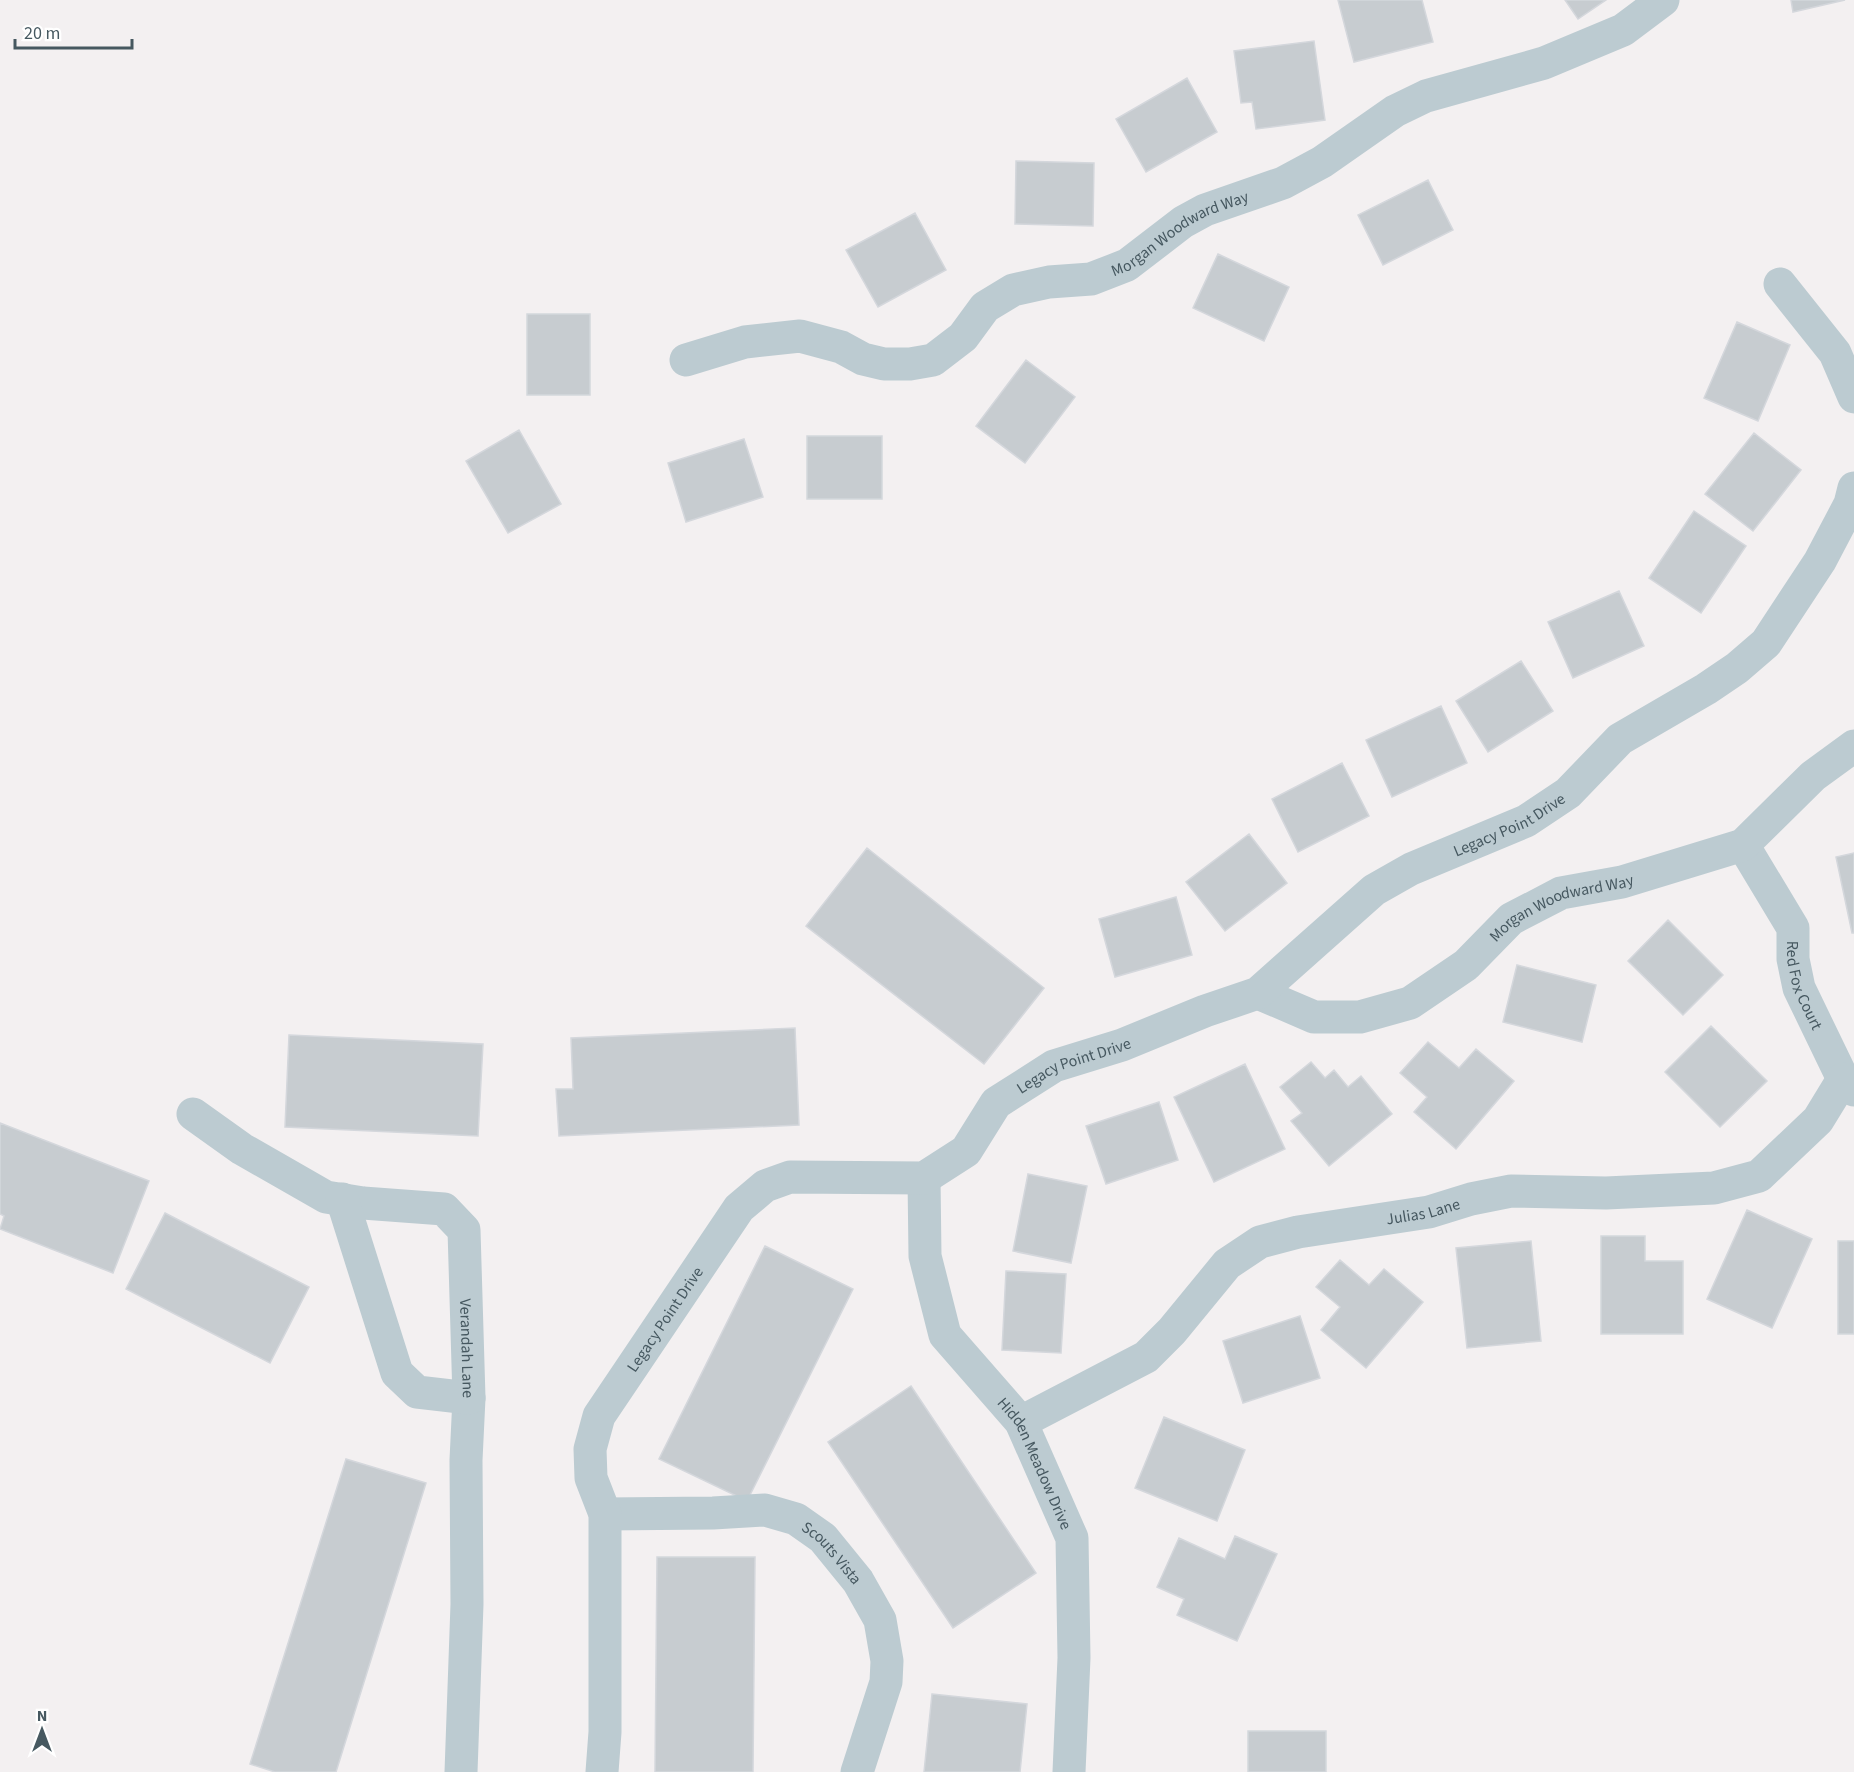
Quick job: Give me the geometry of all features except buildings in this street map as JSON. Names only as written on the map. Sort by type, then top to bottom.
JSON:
[{"type":"street","name":"Morgan Woodward Way","points":[[686,360],[745,342],[800,336],[841,347],[863,359],[884,364],[910,364],[933,360],[963,337],[985,307],[1013,290],[1049,282],[1091,279],[1127,265],[1183,222],[1205,210],[1293,178],[1322,162],[1395,111],[1426,96],[1544,63],[1623,30],[1664,0]]},
{"type":"street","points":[[1780,284],[1835,353],[1854,397]]},
{"type":"street","name":"Legacy Point Drive","points":[[602,1772],[605,1732],[605,1514],[591,1478],[590,1449],[599,1416],[739,1208],[765,1186],[790,1177],[924,1179],[966,1151],[996,1103],[1054,1066],[1122,1045],[1205,1011],[1258,993],[1374,890],[1411,869],[1526,821],[1568,793],[1620,739],[1706,689],[1737,668],[1766,643],[1820,561],[1850,504],[1854,488]]},
{"type":"street","name":"Morgan Woodward Way","points":[[1258,993],[1314,1017],[1360,1017],[1410,1004],[1466,965],[1511,919],[1561,893],[1622,882],[1743,845],[1813,776],[1854,746]]},
{"type":"street","name":"Red Fox Court","points":[[1743,845],[1793,928],[1794,959],[1799,988],[1848,1084]]},
{"type":"street","name":"Julias Lane","points":[[1021,1422],[1146,1357],[1173,1331],[1227,1264],[1260,1242],[1298,1232],[1429,1212],[1471,1199],[1511,1191],[1606,1193],[1714,1188],[1759,1176],[1818,1120],[1848,1084]]},
{"type":"street","name":"Verandah Lane","points":[[193,1114],[242,1149],[326,1197],[363,1203],[444,1209],[464,1230],[469,1398],[466,1460],[467,1604],[461,1772]]},
{"type":"street","name":"Hidden Meadow Drive","points":[[924,1179],[925,1256],[945,1335],[1021,1422],[1072,1538],[1074,1658],[1070,1772]]},
{"type":"street","points":[[342,1199],[397,1373],[417,1392],[469,1398]]},
{"type":"street","name":"Scouts Vista","points":[[605,1514],[765,1510],[796,1520],[823,1538],[858,1581],[880,1620],[887,1661],[886,1682],[857,1772]]}]
